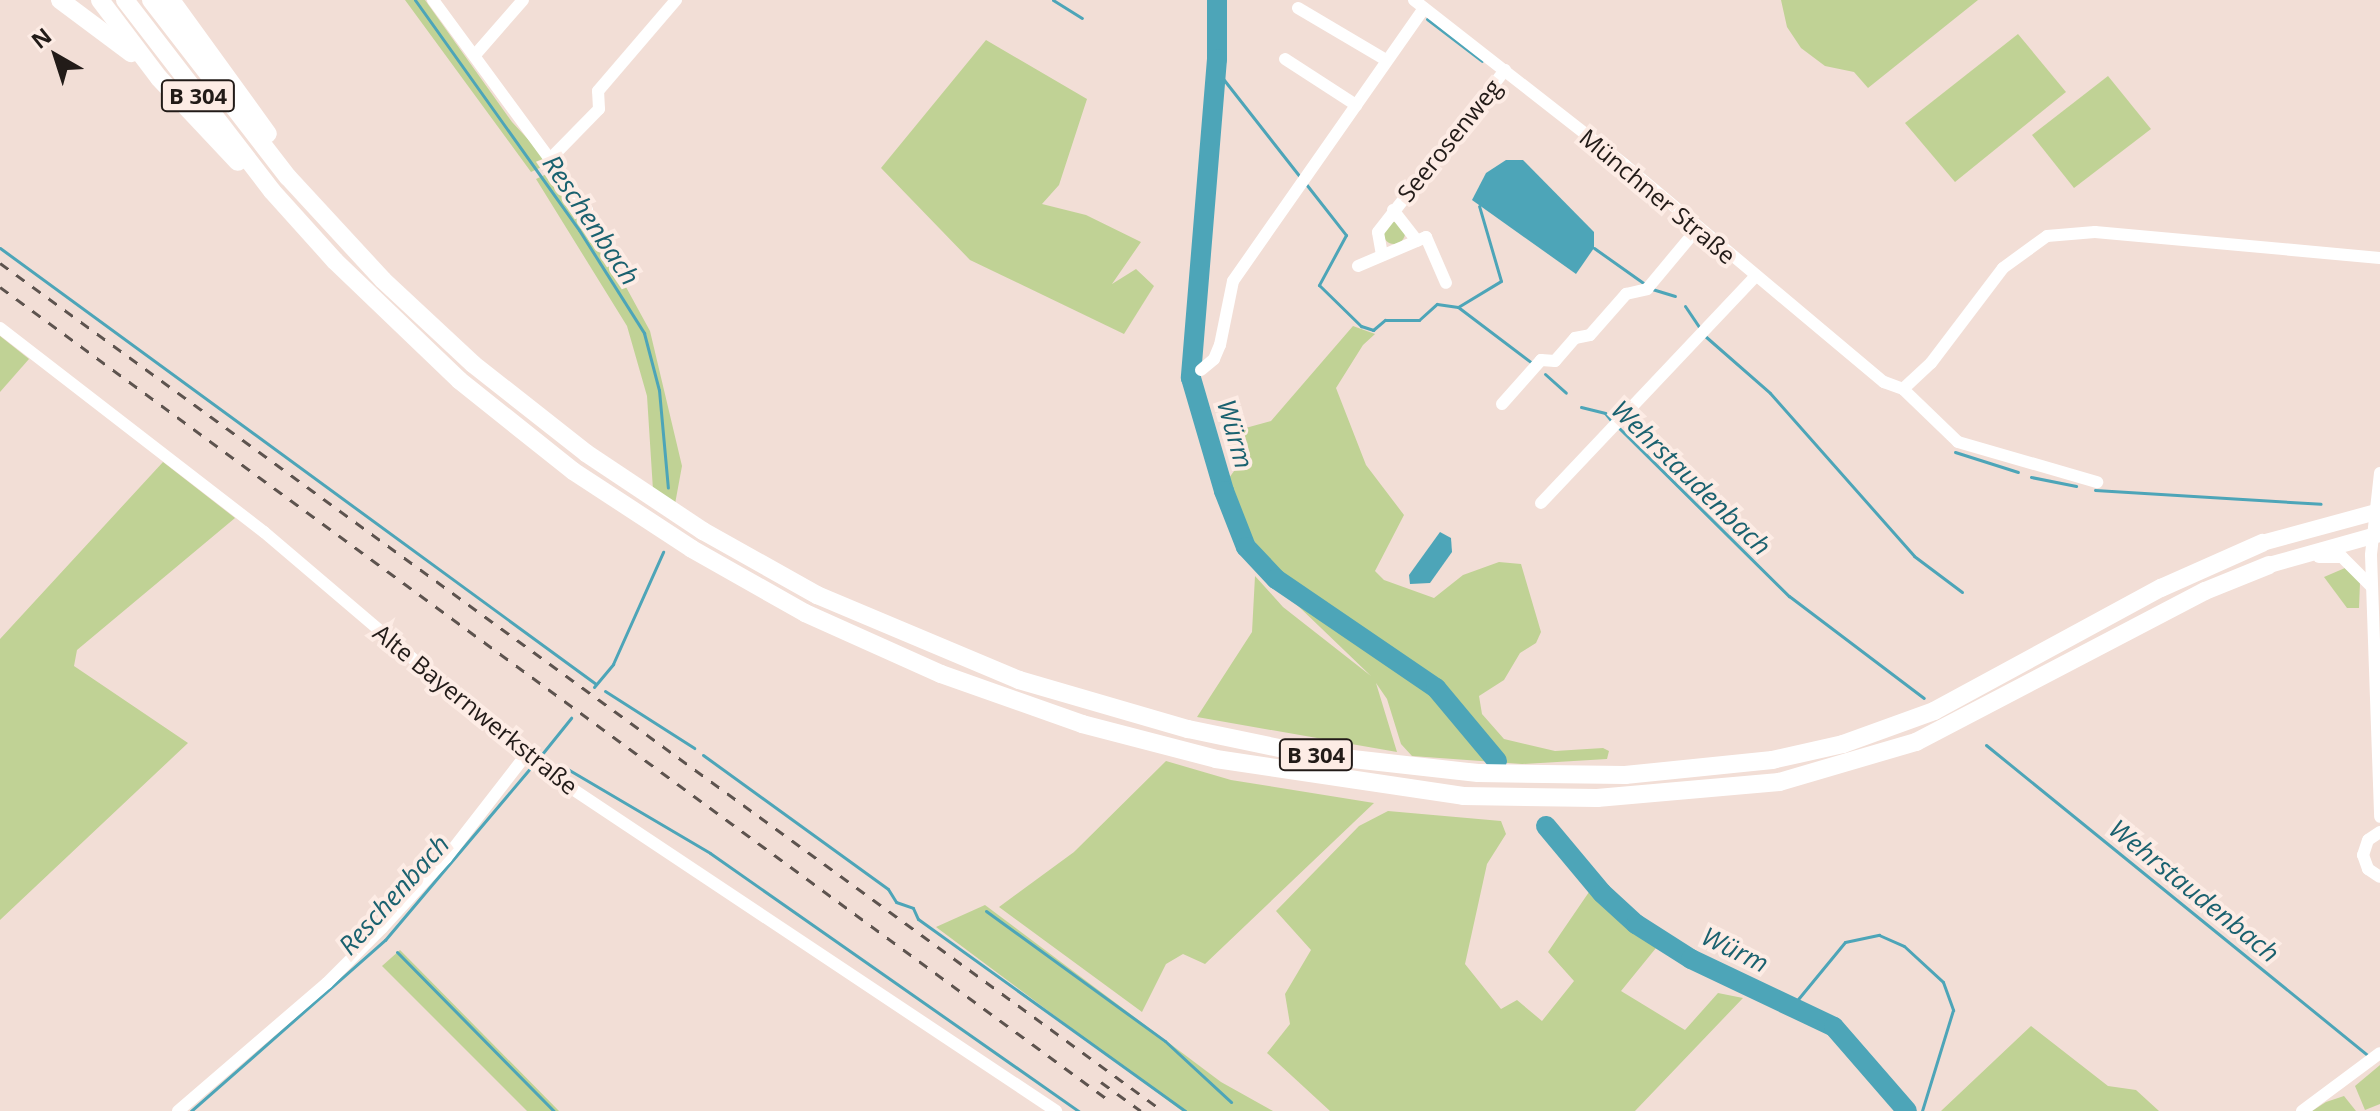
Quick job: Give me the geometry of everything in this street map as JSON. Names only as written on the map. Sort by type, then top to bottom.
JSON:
[{"type":"highway","points":[[60,0],[96,22],[159,78]]},
{"type":"highway","points":[[100,0],[159,78],[216,142],[272,191]]},
{"type":"highway","name":"B 304","points":[[125,0],[272,191],[367,294],[459,380],[573,471],[692,549],[805,613],[941,674],[1082,724],[1216,759],[1463,796],[1627,797],[1779,782],[1916,742],[2205,591],[2269,565]]},
{"type":"highway","name":"B 304","points":[[151,0],[288,177],[383,280],[473,364],[586,453],[703,531],[817,595],[1019,680],[1188,729],[1308,754],[1429,769],[1575,776],[1686,772],[1792,756],[1934,711],[2184,576],[2262,543]]},
{"type":"highway","points":[[171,0],[280,151],[288,177]]},
{"type":"main road","name":"B 304","points":[[2262,543],[2376,512]]},
{"type":"main road","name":"B 304","points":[[2269,565],[2376,535]]},
{"type":"street","points":[[433,0],[535,139],[552,157],[587,210]]},
{"type":"street","points":[[475,55],[523,0]]},
{"type":"street","points":[[552,157],[567,147],[599,109],[598,91],[676,0]]},
{"type":"street","points":[[1201,370],[1214,359],[1220,345],[1233,281],[1356,105],[1419,4]]},
{"type":"street","name":"Münchner Straße","points":[[1419,4],[1505,70],[1884,382],[1903,389],[1958,442],[2097,482]]},
{"type":"street","points":[[1298,8],[1386,60]]},
{"type":"street","points":[[1285,59],[1356,105]]},
{"type":"street","name":"Seerosenweg","points":[[1382,255],[1378,232],[1505,70]]},
{"type":"street","points":[[535,139],[567,147]]},
{"type":"street","name":"Seerosenweg","points":[[1393,210],[1417,241]]},
{"type":"street","points":[[1502,404],[1541,360],[1555,361],[1575,338],[1590,335],[1626,294],[1650,287],[1697,229]]},
{"type":"street","points":[[1903,389],[1931,363],[2003,268],[2047,236],[2095,232],[2380,258]]},
{"type":"street","name":"Seerosenweg","points":[[1358,266],[1426,237],[1446,283]]},
{"type":"street","points":[[1541,503],[1755,277]]},
{"type":"street","name":"Alte Bayernwerkstraße","points":[[0,328],[264,532],[533,761],[1056,1111]]},
{"type":"street","points":[[2380,473],[2372,587],[2380,817]]},
{"type":"street","points":[[2289,557],[2342,557],[2372,587]]},
{"type":"street","points":[[178,1111],[327,983],[382,928],[533,761]]},
{"type":"street","points":[[2380,832],[2368,840],[2363,855],[2368,869],[2380,877]]},
{"type":"street","points":[[2302,1111],[2365,1069],[2380,1053]]},
{"type":"green space","points":[[405,0],[425,0],[512,122],[550,163],[531,172]]},
{"type":"green space","points":[[1781,0],[1978,0],[1868,88],[1854,72],[1825,66],[1801,48],[1787,27]]},
{"type":"green space","points":[[2018,34],[2066,92],[1955,182],[1905,123]]},
{"type":"green space","points":[[986,40],[1087,99],[1059,185],[1042,204],[1086,215],[1141,242],[1112,284],[1136,269],[1154,286],[1124,334],[970,260],[881,168]]},
{"type":"green space","points":[[2108,76],[2151,129],[2074,188],[2032,135]]},
{"type":"green space","points":[[555,170],[590,221],[650,331],[682,466],[675,504],[653,490],[647,396],[627,326],[536,179]]},
{"type":"green space","points":[[1394,222],[1402,225],[1405,233],[1402,241],[1394,244],[1386,241],[1383,233],[1386,225]]},
{"type":"green space","points":[[1353,326],[1375,334],[1363,345],[1336,388],[1366,465],[1404,515],[1375,571],[1384,580],[1434,598],[1463,575],[1499,562],[1521,564],[1541,632],[1536,643],[1520,653],[1504,680],[1479,696],[1482,714],[1504,739],[1555,751],[1603,748],[1609,751],[1607,759],[1522,764],[1412,756],[1401,744],[1387,699],[1376,683],[1397,752],[1197,717],[1252,632],[1255,576],[1283,607],[1371,676],[1295,603],[1245,527],[1229,478],[1242,460],[1224,442],[1231,432],[1271,421]]},
{"type":"green space","points":[[0,336],[29,359],[0,392]]},
{"type":"green space","points":[[163,462],[235,518],[77,650],[74,666],[188,743],[0,920],[0,639]]},
{"type":"green space","points":[[2345,568],[2360,582],[2359,608],[2347,608],[2324,577]]},
{"type":"green space","points":[[1166,761],[1231,780],[1374,803],[1205,964],[1183,954],[1166,964],[1142,1012],[999,907],[1074,852]]},
{"type":"green space","points":[[1388,811],[1501,821],[1506,834],[1487,864],[1465,964],[1501,1009],[1517,1000],[1542,1021],[1574,981],[1548,952],[1589,892],[1656,948],[1621,991],[1685,1030],[1718,993],[1743,998],[1635,1111],[1330,1111],[1267,1053],[1290,1024],[1285,994],[1311,950],[1276,911],[1359,826]]},
{"type":"green space","points":[[985,905],[1221,1082],[1273,1111],[1182,1111],[936,927]]},
{"type":"green space","points":[[400,950],[559,1111],[527,1111],[382,966]]},
{"type":"green space","points":[[2031,1026],[2108,1086],[2136,1090],[2159,1111],[1941,1111]]},
{"type":"green space","points":[[2380,1065],[2380,1104],[2365,1110],[2355,1086]]},
{"type":"green space","points":[[2344,1096],[2356,1111],[2312,1111],[2326,1102]]},
{"type":"water","points":[[1506,160],[1523,160],[1594,232],[1594,248],[1576,274],[1472,200],[1486,173]]},
{"type":"water","points":[[1440,532],[1451,538],[1452,552],[1430,583],[1410,584],[1409,575]]},
{"type":"waterway","name":"Reschenbach","points":[[415,0],[579,230],[644,333],[659,390],[668,488]]},
{"type":"waterway","points":[[1053,0],[1082,18]]},
{"type":"waterway","name":"Würm","points":[[1217,0],[1217,59],[1191,378],[1224,491],[1246,547],[1276,579],[1436,688],[1497,761]]},
{"type":"waterway","points":[[1427,19],[1482,61]]},
{"type":"waterway","points":[[1217,71],[1301,178]]},
{"type":"waterway","points":[[1306,184],[1346,235],[1319,285],[1361,326],[1373,330],[1385,320],[1419,320],[1437,304],[1458,307],[1532,363]]},
{"type":"waterway","points":[[1458,307],[1501,281],[1479,206]]},
{"type":"waterway","points":[[0,248],[596,684]]},
{"type":"waterway","points":[[1594,248],[1646,285]]},
{"type":"waterway","points":[[1652,289],[1675,296]]},
{"type":"waterway","points":[[1685,306],[1701,330]]},
{"type":"waterway","points":[[1705,336],[1770,393],[1914,556],[1962,592]]},
{"type":"waterway","name":"Wehrstaudenbach","points":[[1545,374],[1566,393]]},
{"type":"waterway","name":"Wehrstaudenbach","points":[[1581,407],[1605,413],[1613,423]]},
{"type":"waterway","name":"Wehrstaudenbach","points":[[1619,428],[1789,596],[1924,698]]},
{"type":"waterway","points":[[1955,452],[2018,472]]},
{"type":"waterway","points":[[2031,477],[2076,486]]},
{"type":"waterway","points":[[2095,490],[2321,504]]},
{"type":"waterway","name":"Reschenbach","points":[[594,687],[613,664],[663,552]]},
{"type":"waterway","points":[[605,691],[694,748]]},
{"type":"waterway","name":"Reschenbach","points":[[538,759],[571,718]]},
{"type":"waterway","name":"Wehrstaudenbach","points":[[1986,745],[2368,1055]]},
{"type":"waterway","points":[[703,755],[888,889],[896,902],[913,908],[918,919],[1185,1111]]},
{"type":"waterway","points":[[559,764],[710,853],[1079,1111]]},
{"type":"waterway","name":"Reschenbach","points":[[191,1111],[385,940],[533,765]]},
{"type":"waterway","name":"Würm","points":[[1546,826],[1602,893],[1636,924],[1691,959],[1834,1027],[1907,1111]]},
{"type":"waterway","points":[[986,911],[1165,1041],[1231,1102]]},
{"type":"waterway","points":[[1794,1004],[1845,942],[1879,935],[1904,946],[1943,982],[1953,1010],[1922,1111]]},
{"type":"waterway","points":[[397,952],[554,1111]]},
{"type":"railway","points":[[0,263],[1163,1111]]},
{"type":"railway","points":[[0,287],[1107,1099]]},
{"type":"railway","points":[[1101,1082],[1141,1111]]}]
